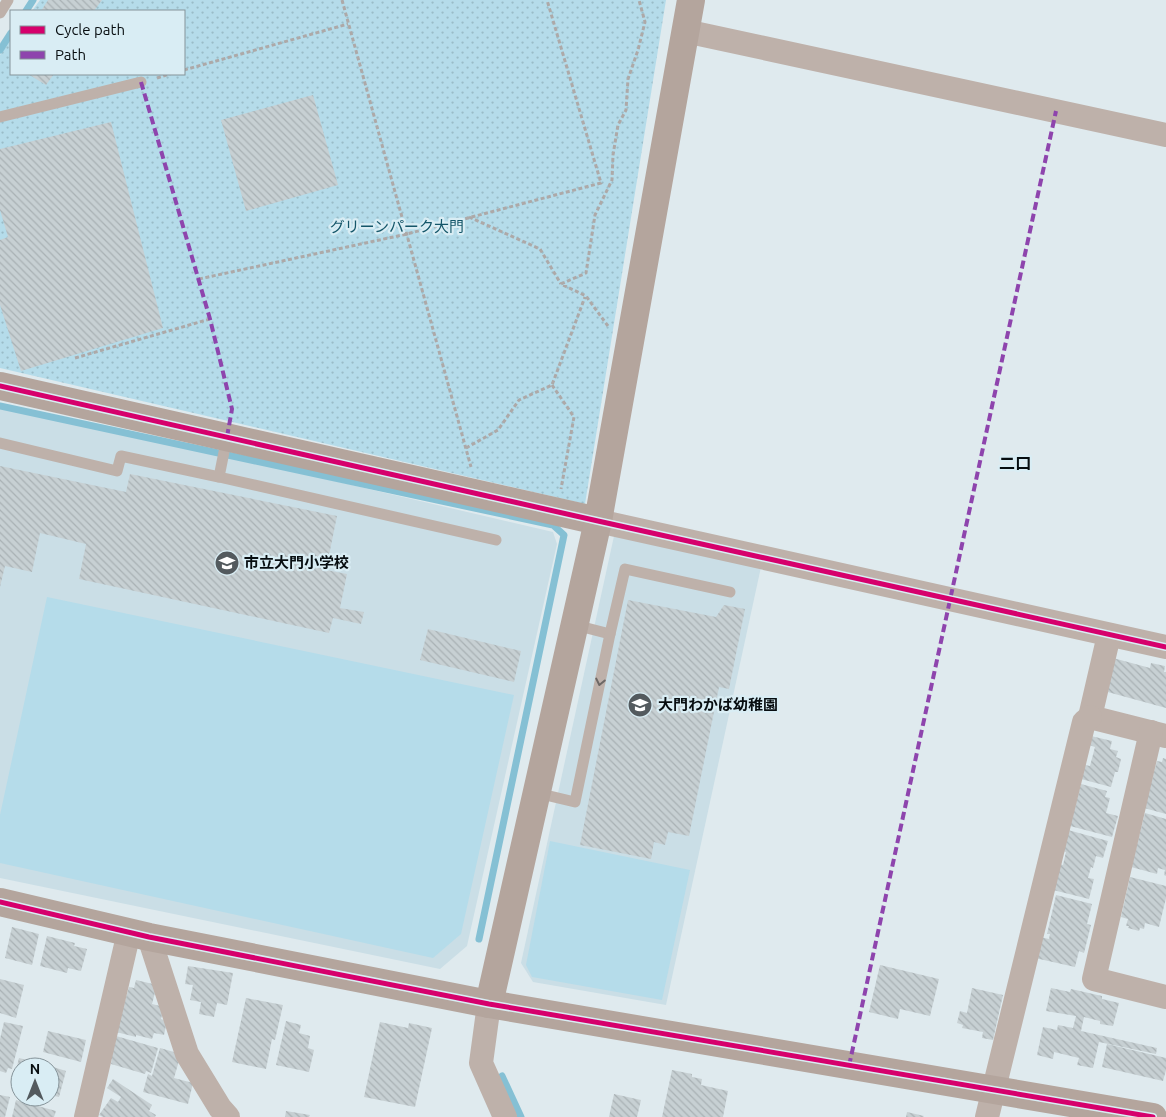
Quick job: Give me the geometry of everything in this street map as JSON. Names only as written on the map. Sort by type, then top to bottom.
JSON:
[{"type":"street","points":[[505,1117],[481,1063],[490,1004],[598,521],[691,0]]},
{"type":"street","points":[[686,31],[1166,135]]},
{"type":"street","points":[[0,386],[1166,647]]},
{"type":"street","points":[[987,1117],[1084,722],[1090,717],[1109,635]]},
{"type":"street","points":[[1090,717],[1158,734],[1094,979],[1166,997]]},
{"type":"street","points":[[0,902],[139,934],[490,1004],[1136,1115]]},
{"type":"street","points":[[86,1117],[139,934]]},
{"type":"street","points":[[139,934],[187,1054],[220,1108],[228,1117]]},
{"type":"lane","points":[[0,13],[8,0]]},
{"type":"lane","points":[[0,117],[142,82]]},
{"type":"lane","points":[[219,477],[228,437]]},
{"type":"lane","points":[[0,443],[117,471],[122,456],[496,540]]},
{"type":"lane","points":[[537,793],[575,802],[625,569],[730,592]]},
{"type":"lane","points":[[575,624],[610,634]]},
{"type":"path","points":[[342,0],[479,494]]},
{"type":"path","points":[[199,279],[407,234],[601,183],[546,0]]},
{"type":"path","points":[[561,284],[586,274],[595,215],[612,180],[613,155],[618,125],[626,110],[628,79],[646,22],[638,0]]},
{"type":"path","points":[[185,70],[348,24]]},
{"type":"path","points":[[469,217],[540,249],[561,284],[586,296],[628,353]]},
{"type":"path","points":[[466,448],[498,430],[519,400],[552,385],[586,296]]},
{"type":"path","points":[[75,358],[210,319]]},
{"type":"path","points":[[552,385],[574,417],[557,512]]},
{"type":"shaded area","points":[[0,403],[553,532],[557,544],[467,946],[440,969],[0,878]]},
{"type":"shaded area","points":[[614,536],[761,567],[666,1005],[533,982],[521,963]]},
{"type":"green space","name":"グリーンパーク大門","points":[[40,0],[666,0],[585,504],[0,368],[0,55],[10,41],[10,75],[185,75],[185,10],[33,10]]},
{"type":"green space","points":[[47,597],[514,695],[461,934],[433,958],[0,863],[0,815]]},
{"type":"green space","points":[[550,841],[690,870],[662,1000],[532,977],[526,965]]},
{"type":"building","points":[[48,0],[102,0],[95,10],[42,10]]},
{"type":"building","points":[[30,75],[53,75],[46,85]]},
{"type":"building","points":[[313,95],[338,185],[246,211],[221,120]]},
{"type":"building","points":[[111,122],[163,328],[21,371],[0,305],[0,240],[8,237],[0,210],[0,149]]},
{"type":"building","points":[[0,466],[126,492],[130,474],[337,516],[326,570],[347,574],[340,608],[364,612],[361,624],[333,618],[329,633],[79,579],[86,544],[40,533],[32,572],[5,566],[0,587]]},
{"type":"building","points":[[628,600],[716,617],[724,605],[745,609],[729,689],[719,687],[689,836],[668,832],[665,845],[654,842],[651,859],[580,845]]},
{"type":"building","points":[[428,629],[521,651],[514,682],[420,660]]},
{"type":"building","points":[[1113,658],[1150,668],[1151,663],[1165,666],[1166,708],[1104,691]]},
{"type":"building","points":[[1091,736],[1112,741],[1110,749],[1118,751],[1116,757],[1121,759],[1118,772],[1115,772],[1111,787],[1081,779],[1085,765],[1090,766],[1095,747],[1089,745]]},
{"type":"building","points":[[1163,758],[1166,759],[1166,814],[1144,808],[1157,761],[1162,762]]},
{"type":"building","points":[[1081,784],[1107,791],[1105,797],[1110,798],[1106,813],[1118,816],[1112,837],[1070,826]]},
{"type":"building","points":[[1145,813],[1166,819],[1166,876],[1164,875],[1165,870],[1158,868],[1157,874],[1131,867]]},
{"type":"building","points":[[1068,830],[1108,841],[1103,858],[1096,856],[1093,868],[1091,867],[1088,878],[1094,879],[1089,899],[1053,890],[1060,864],[1063,865],[1066,852],[1062,851]]},
{"type":"building","points":[[1130,877],[1166,886],[1166,898],[1159,927],[1145,923],[1144,929],[1140,928],[1139,931],[1126,926],[1128,919],[1121,917]]},
{"type":"building","points":[[1056,895],[1092,904],[1087,924],[1091,925],[1084,953],[1079,951],[1075,967],[1035,958],[1040,937],[1049,939],[1050,934],[1047,934]]},
{"type":"building","points":[[12,927],[39,934],[32,965],[5,958]]},
{"type":"building","points":[[47,936],[75,943],[74,946],[87,949],[81,971],[68,968],[67,973],[40,966]]},
{"type":"building","points":[[880,965],[939,979],[930,1016],[900,1009],[898,1019],[869,1012]]},
{"type":"building","points":[[188,966],[233,973],[227,1005],[217,1003],[214,1017],[199,1014],[201,1002],[190,1000],[193,985],[185,984]]},
{"type":"building","points":[[0,979],[24,985],[16,1018],[0,1013]]},
{"type":"building","points":[[136,980],[157,985],[152,1004],[164,1007],[161,1019],[167,1021],[164,1035],[154,1033],[152,1039],[116,1032],[129,987],[134,988]]},
{"type":"building","points":[[972,988],[1003,995],[993,1040],[982,1038],[983,1032],[962,1028],[963,1025],[957,1023],[960,1011],[967,1013]]},
{"type":"building","points":[[1051,988],[1070,992],[1071,989],[1102,996],[1102,999],[1119,1003],[1113,1026],[1100,1024],[1100,1021],[1084,1017],[1081,1031],[1157,1048],[1156,1054],[1099,1042],[1093,1068],[1077,1065],[1079,1058],[1054,1052],[1053,1059],[1037,1055],[1043,1027],[1057,1030],[1058,1025],[1073,1028],[1076,1016],[1046,1011]]},
{"type":"building","points":[[246,998],[283,1005],[275,1040],[272,1039],[266,1069],[232,1062]]},
{"type":"building","points":[[286,1021],[301,1025],[299,1033],[310,1036],[308,1048],[314,1050],[309,1072],[276,1065]]},
{"type":"building","points":[[4,1022],[23,1026],[15,1057],[10,1057],[10,1068],[8,1068],[6,1073],[0,1071],[0,1039]]},
{"type":"building","points":[[380,1022],[408,1028],[409,1023],[432,1028],[415,1107],[364,1097]]},
{"type":"building","points":[[48,1031],[86,1040],[81,1062],[43,1052]]},
{"type":"building","points":[[116,1036],[158,1048],[151,1073],[146,1071],[145,1074],[111,1064],[112,1059],[110,1058]]},
{"type":"building","points":[[1107,1044],[1166,1058],[1166,1070],[1163,1081],[1102,1067]]},
{"type":"building","points":[[160,1048],[181,1054],[174,1078],[193,1083],[188,1104],[143,1092],[148,1074],[152,1076]]},
{"type":"building","points":[[60,1069],[66,1071],[60,1093]]},
{"type":"building","points":[[672,1070],[692,1074],[692,1077],[702,1079],[701,1085],[728,1091],[723,1117],[662,1117]]},
{"type":"building","points":[[113,1079],[152,1105],[149,1111],[156,1115],[155,1117],[103,1117],[99,1115],[111,1098],[118,1102],[121,1097],[107,1088]]},
{"type":"building","points":[[614,1094],[641,1100],[637,1117],[609,1117]]},
{"type":"building","points":[[0,1095],[10,1097],[5,1117],[0,1117]]},
{"type":"building","points":[[14,1107],[41,1107],[56,1111],[54,1117],[12,1117]]},
{"type":"building","points":[[286,1111],[310,1115],[309,1117],[285,1117]]},
{"type":"building","points":[[907,1112],[924,1116],[906,1117]]},
{"type":"waterway","points":[[27,10],[33,0]]},
{"type":"waterway","points":[[0,50],[10,35]]},
{"type":"waterway","points":[[0,406],[553,525],[564,535],[479,939]]},
{"type":"waterway","points":[[502,1076],[521,1117]]},
{"type":"marked path","points":[[141,82],[210,319],[232,409],[227,437]]},
{"type":"marked path","points":[[849,1066],[1056,111]]},
{"type":"cycle path","points":[[0,386],[1166,647]]},
{"type":"cycle path","points":[[0,902],[149,937],[489,1004],[1153,1117]]},
{"type":"place","name":"市立大門小学校","points":[[227,563]]},
{"type":"place","name":"大門わかば幼稚園","points":[[640,705]]},
{"type":"district","name":"二口","points":[[1015,463]]}]
